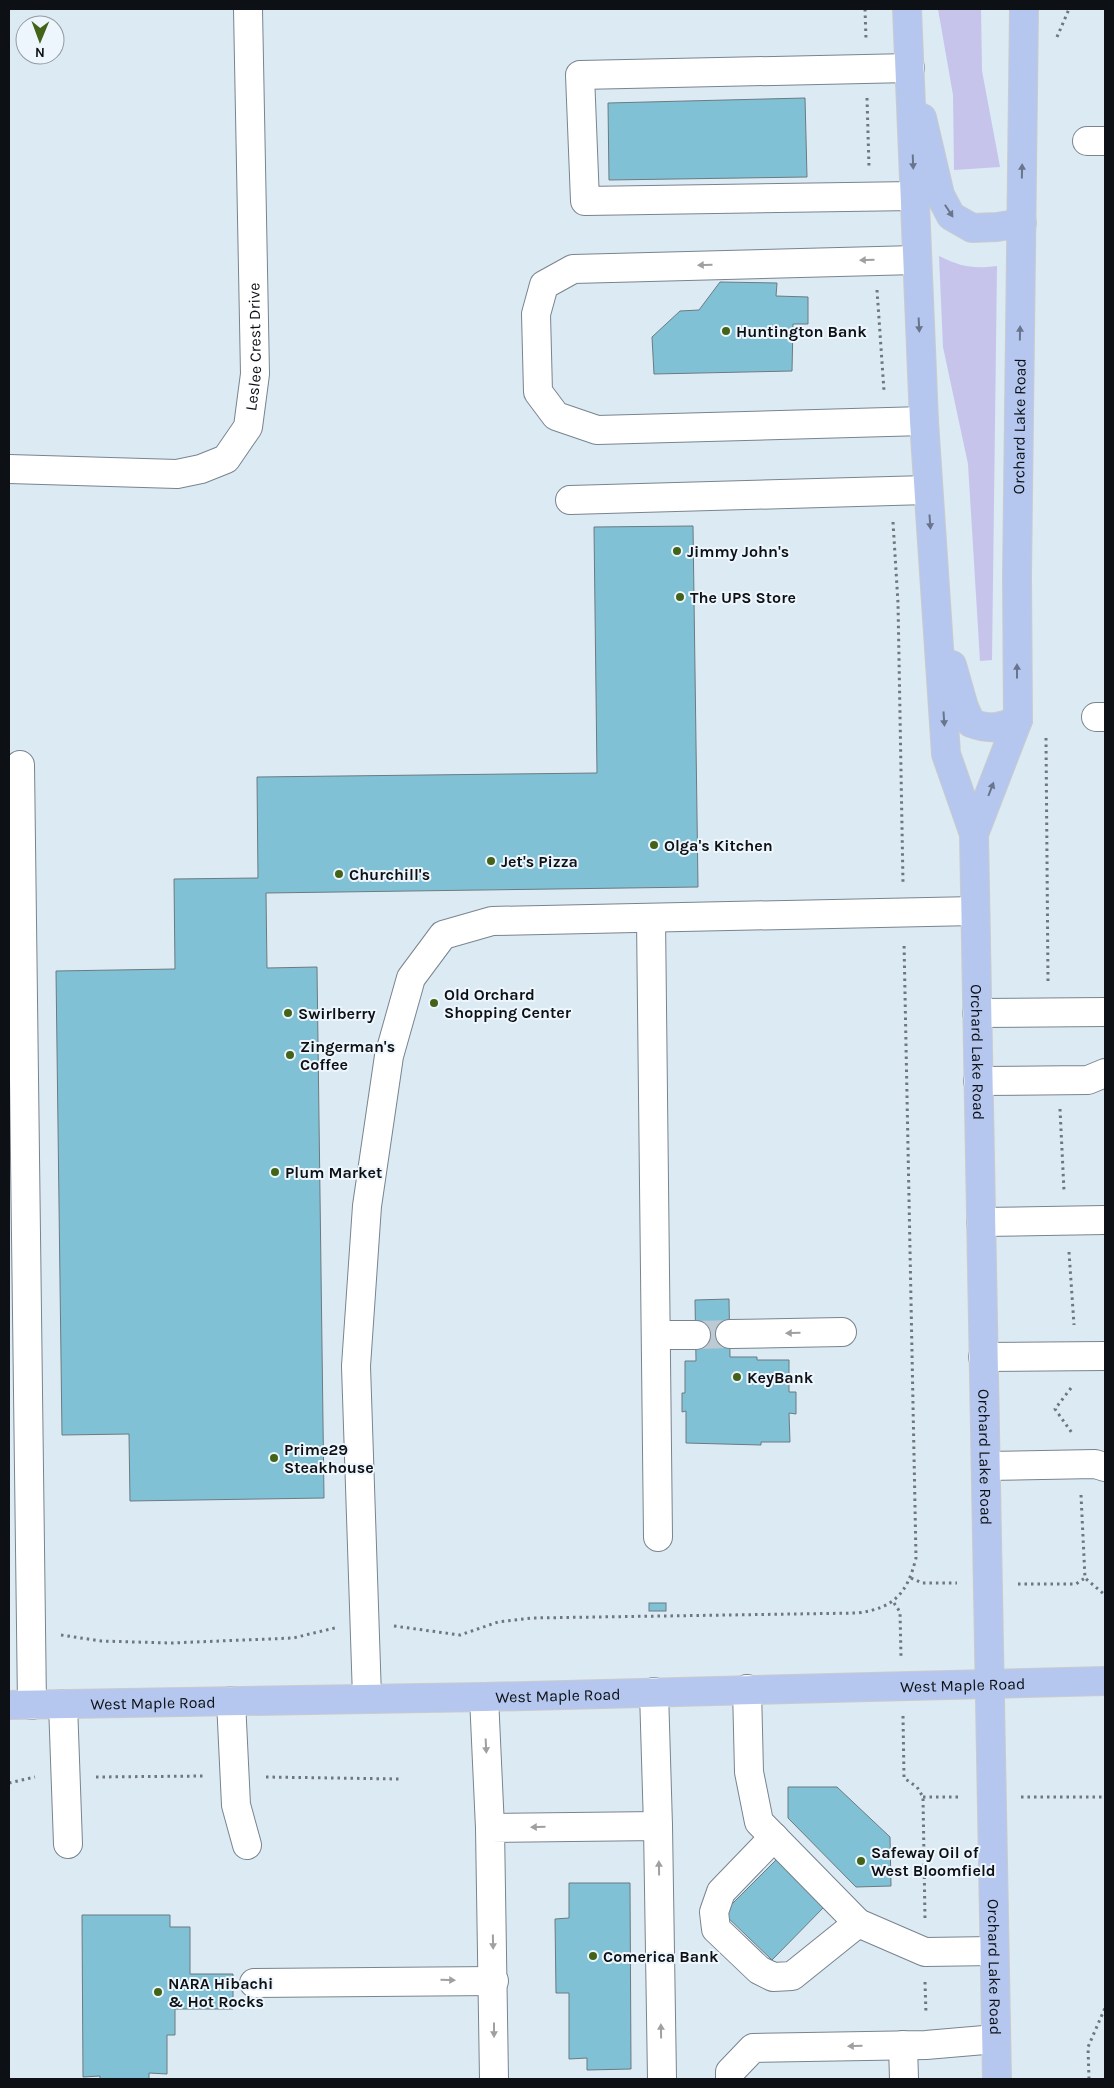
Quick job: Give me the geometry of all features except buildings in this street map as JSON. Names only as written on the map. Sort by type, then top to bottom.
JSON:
[{"type":"main road","name":"Orchard Lake Road","points":[[907,9],[927,490],[946,754],[974,834],[997,2079]]},
{"type":"main road","points":[[1005,9],[1023,141]]},
{"type":"main road","name":"Orchard Lake Road","points":[[974,834],[1018,720],[1017,576],[1024,9]]},
{"type":"main road","points":[[911,74],[932,152],[940,194],[950,216],[972,228],[997,228],[1022,223]]},
{"type":"main road","points":[[936,608],[964,707],[971,723],[986,728],[1000,728],[1018,720]]},
{"type":"main road","name":"West Maple Road","points":[[20,1705],[484,1697],[1105,1681]]},
{"type":"street","name":"Leslee Crest Drive","points":[[9,469],[177,474],[201,469],[226,459],[248,427],[255,374],[248,9]]},
{"type":"street","points":[[911,74],[866,69],[580,75],[585,201],[914,196]]},
{"type":"street","points":[[916,260],[574,269],[544,285],[536,314],[538,392],[556,416],[597,430],[924,421]]},
{"type":"street","points":[[570,500],[927,490]]},
{"type":"street","points":[[20,765],[31,1629],[20,1705]]},
{"type":"street","points":[[367,1698],[356,1366],[367,1206],[390,1056],[411,978],[443,935],[492,921],[975,911]]},
{"type":"street","points":[[652,918],[658,1537]]},
{"type":"street","points":[[977,1013],[1105,1012]]},
{"type":"street","points":[[978,1081],[1088,1080],[1105,1073]]},
{"type":"street","points":[[981,1222],[1105,1220]]},
{"type":"street","points":[[730,1334],[842,1332]]},
{"type":"street","points":[[656,1335],[696,1335]]},
{"type":"street","points":[[984,1357],[1105,1356]]},
{"type":"street","points":[[986,1466],[1092,1466]]},
{"type":"street","points":[[746,1690],[749,1772],[759,1822],[858,1923],[925,1952],[994,1950]]},
{"type":"street","points":[[654,1692],[662,2079]]},
{"type":"street","points":[[484,1697],[490,1828],[494,1981],[494,2079]]},
{"type":"street","points":[[231,1700],[236,1805],[247,1845]]},
{"type":"street","points":[[63,1704],[68,1844]]},
{"type":"street","points":[[490,1828],[658,1826]]},
{"type":"street","points":[[774,1837],[721,1892],[714,1912],[716,1929],[759,1970],[773,1977],[792,1976],[858,1923]]},
{"type":"street","points":[[254,1983],[403,1980],[494,1981]]},
{"type":"street","points":[[730,2079],[730,2072],[753,2048],[903,2045],[996,2039]]},
{"type":"street","points":[[903,2045],[904,2079]]},
{"type":"path","points":[[865,9],[867,133],[872,197]]},
{"type":"path","points":[[1056,45],[1057,35],[1070,9]]},
{"type":"path","points":[[875,260],[886,422]]},
{"type":"path","points":[[31,1629],[101,1641],[171,1643],[293,1638],[334,1628],[400,1626],[460,1635],[498,1622],[532,1618],[858,1613],[878,1610],[894,1603],[911,1578],[916,1558],[898,603],[891,490]]},
{"type":"path","points":[[1046,736],[1048,1012]]},
{"type":"path","points":[[1059,1080],[1066,1221],[1076,1356],[1074,1384],[1055,1409],[1076,1438],[1092,1466],[1085,1578]]},
{"type":"path","points":[[911,1578],[922,1583]]},
{"type":"path","points":[[1076,1584],[1085,1578]]},
{"type":"path","points":[[1085,1578],[1105,1595]]},
{"type":"path","points":[[894,1603],[900,1612]]},
{"type":"path","points":[[923,1797],[931,1797]]},
{"type":"path","points":[[1074,1797],[1105,1797]]},
{"type":"path","points":[[1089,2079],[1088,2047],[1105,2008]]},
{"type":"shaded area","points":[[938,9],[981,9],[982,71],[1000,167],[954,170],[953,95]]},
{"type":"shaded area","points":[[939,256],[954,263],[967,266],[997,266],[992,660],[980,661],[968,464],[943,347]]},
{"type":"tunnel","points":[[696,1335],[730,1334]]},
{"type":"place","name":"Huntington Bank","points":[[726,331]]},
{"type":"place","name":"Jimmy John's","points":[[677,551]]},
{"type":"place","name":"The UPS Store","points":[[680,597]]},
{"type":"place","name":"Olga's Kitchen","points":[[654,845]]},
{"type":"place","name":"Jet's Pizza","points":[[491,861]]},
{"type":"place","name":"Churchill's","points":[[339,874]]},
{"type":"place","name":"Old Orchard Shopping Center","points":[[434,1003]]},
{"type":"place","name":"Swirlberry","points":[[288,1013]]},
{"type":"place","name":"Zingerman's Coffee","points":[[290,1055]]},
{"type":"place","name":"Plum Market","points":[[275,1172]]},
{"type":"place","name":"KeyBank","points":[[737,1377]]},
{"type":"place","name":"Prime29 Steakhouse","points":[[274,1458]]},
{"type":"place","name":"Safeway Oil of West Bloomfield","points":[[861,1861]]},
{"type":"place","name":"Comerica Bank","points":[[593,1956]]},
{"type":"place","name":"NARA Hibachi & Hot Rocks","points":[[158,1992]]}]
